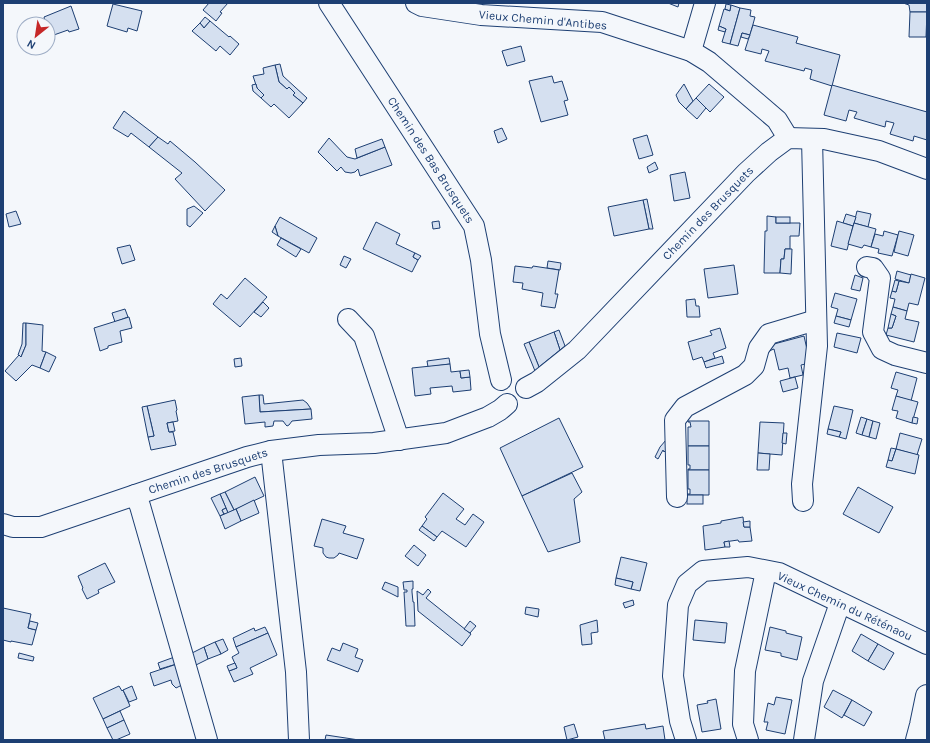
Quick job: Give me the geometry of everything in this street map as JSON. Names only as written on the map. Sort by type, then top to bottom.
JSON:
[{"type":"main road","points":[[917,740],[927,696]]},
{"type":"street","name":"Chemin des Bas Brusquets","points":[[329,3],[474,226],[481,260],[490,334],[501,380]]},
{"type":"street","name":"Vieux Chemin d'Antibes","points":[[416,3],[422,6],[481,15],[602,22],[691,51],[709,62],[776,120],[788,138]]},
{"type":"street","points":[[691,51],[705,3]]},
{"type":"street","points":[[788,138],[824,139],[879,151],[927,169]]},
{"type":"street","name":"Chemin des Brusquets","points":[[526,388],[537,382],[577,350],[746,173],[769,152],[788,138]]},
{"type":"street","points":[[803,501],[802,484],[817,346],[812,139]]},
{"type":"street","points":[[867,267],[873,268],[880,278],[873,332],[882,349],[895,355],[927,363]]},
{"type":"street","points":[[348,318],[364,336],[399,440]]},
{"type":"street","points":[[677,496],[675,420],[685,407],[745,375],[754,366],[759,348],[768,334],[816,320]]},
{"type":"street","points":[[510,376],[515,376],[523,381],[526,388],[523,399],[520,402],[512,404],[503,402],[498,394],[501,380],[510,376]]},
{"type":"street","name":"Chemin des Brusquets","points":[[4,521],[13,527],[41,526],[247,457],[271,451],[319,445],[374,443],[446,433],[488,417],[507,404]]},
{"type":"street","points":[[271,451],[296,672],[299,740]]},
{"type":"street","points":[[135,495],[142,513],[207,740]]},
{"type":"street","name":"Vieux Chemin du Réténaou","points":[[686,740],[680,722],[673,676],[678,606],[687,584],[703,572],[748,567],[779,573],[927,644]]},
{"type":"street","points":[[748,740],[743,724],[745,671],[766,571]]},
{"type":"street","points":[[804,740],[813,680],[840,603]]},
{"type":"building","points":[[209,3],[228,3],[220,12],[222,13],[216,21],[203,10]]},
{"type":"building","points":[[668,3],[679,3],[678,7]]},
{"type":"building","points":[[903,3],[927,3],[927,12],[910,12],[909,5]]},
{"type":"building","points":[[113,4],[142,11],[137,31],[128,28],[127,32],[107,26]]},
{"type":"building","points":[[726,4],[731,5],[730,11],[725,9]]},
{"type":"building","points":[[731,5],[740,8],[730,44],[722,42],[726,29],[719,26],[724,9],[730,11]]},
{"type":"building","points":[[71,6],[79,29],[69,32],[68,30],[56,34],[56,16],[46,16]]},
{"type":"building","points":[[740,8],[751,10],[750,16],[755,17],[750,35],[742,33],[738,46],[730,44]]},
{"type":"building","points":[[910,12],[927,12],[926,37],[909,37]]},
{"type":"building","points":[[205,17],[210,21],[204,28],[200,23]]},
{"type":"building","points":[[210,21],[239,44],[230,55],[220,46],[216,51],[192,31],[200,23],[204,28]]},
{"type":"building","points":[[753,25],[798,37],[796,43],[840,55],[832,86],[810,79],[812,70],[805,68],[804,71],[765,61],[769,51],[762,49],[761,54],[745,50]]},
{"type":"building","points":[[719,26],[726,29],[725,32],[718,30]]},
{"type":"building","points":[[742,33],[750,35],[748,39],[741,37]]},
{"type":"building","points":[[521,46],[525,61],[507,66],[502,51]]},
{"type":"building","points":[[280,64],[283,76],[307,98],[303,103],[293,95],[295,93],[289,87],[287,89],[279,82],[275,65]]},
{"type":"building","points":[[275,65],[279,82],[287,89],[289,87],[295,93],[293,95],[303,103],[289,118],[274,104],[271,107],[261,98],[264,95],[257,88],[253,76],[264,74],[263,68]]},
{"type":"building","points":[[552,76],[554,83],[562,81],[568,100],[564,101],[568,115],[541,122],[529,81]]},
{"type":"building","points":[[256,84],[257,88],[264,95],[261,98],[253,91],[252,85]]},
{"type":"building","points":[[684,84],[693,101],[686,109],[679,102],[676,95]]},
{"type":"building","points":[[709,84],[724,97],[710,112],[696,98]]},
{"type":"building","points":[[832,85],[927,112],[927,140],[914,136],[913,141],[890,134],[894,123],[886,121],[885,127],[854,118],[857,112],[849,110],[846,121],[824,115]]},
{"type":"building","points":[[696,98],[706,108],[697,119],[686,109]]},
{"type":"building","points":[[124,111],[158,137],[149,147],[131,133],[128,137],[113,128]]},
{"type":"building","points":[[502,128],[507,139],[498,143],[494,131]]},
{"type":"building","points":[[647,135],[653,155],[639,159],[633,139]]},
{"type":"building","points":[[158,137],[168,144],[170,141],[225,190],[205,211],[175,179],[182,173],[149,147]]},
{"type":"building","points":[[329,138],[347,157],[355,159],[385,147],[392,165],[360,176],[358,169],[351,173],[345,172],[341,167],[337,171],[318,152]]},
{"type":"building","points":[[382,139],[385,147],[357,158],[355,149]]},
{"type":"building","points":[[655,162],[658,169],[649,173],[647,167]]},
{"type":"building","points":[[685,172],[690,198],[674,201],[670,175]]},
{"type":"building","points":[[647,199],[653,229],[649,229],[643,200]]},
{"type":"building","points":[[643,200],[649,229],[614,236],[608,207]]},
{"type":"building","points":[[194,206],[203,213],[190,227],[187,225],[187,209]]},
{"type":"building","points":[[16,211],[21,224],[9,227],[6,214]]},
{"type":"building","points":[[857,211],[871,214],[868,227],[854,223]]},
{"type":"building","points":[[846,214],[856,217],[853,226],[843,223]]},
{"type":"building","points":[[767,216],[776,217],[776,223],[800,223],[799,236],[790,236],[790,249],[785,249],[784,259],[781,259],[780,273],[764,273],[765,231],[767,231]]},
{"type":"building","points":[[280,217],[317,238],[309,253],[278,236],[275,226]]},
{"type":"building","points":[[776,217],[790,217],[790,223],[776,223]]},
{"type":"building","points":[[439,221],[440,228],[433,229],[432,222]]},
{"type":"building","points":[[837,221],[853,226],[847,250],[831,246]]},
{"type":"building","points":[[376,222],[400,234],[396,244],[415,253],[413,257],[418,260],[412,272],[363,249]]},
{"type":"building","points":[[854,223],[876,229],[871,247],[864,245],[862,248],[848,244]]},
{"type":"building","points":[[275,226],[278,236],[272,232]]},
{"type":"building","points":[[884,231],[898,235],[892,256],[878,253],[879,249],[871,247],[875,234],[883,236]]},
{"type":"building","points":[[899,231],[914,235],[908,256],[894,252]]},
{"type":"building","points":[[281,238],[301,249],[296,257],[277,245]]},
{"type":"building","points":[[130,245],[135,260],[122,264],[117,248]]},
{"type":"building","points":[[785,249],[792,249],[791,274],[780,273],[781,259],[784,259]]},
{"type":"building","points":[[415,253],[421,256],[418,260],[413,257]]},
{"type":"building","points":[[344,256],[351,259],[346,268],[340,265]]},
{"type":"building","points":[[548,261],[561,263],[560,270],[547,268]]},
{"type":"building","points":[[734,265],[738,294],[708,298],[704,269]]},
{"type":"building","points":[[515,266],[532,268],[533,266],[559,270],[555,294],[558,294],[555,308],[541,306],[543,293],[522,289],[523,283],[513,282]]},
{"type":"building","points":[[897,271],[911,275],[909,283],[895,279]]},
{"type":"building","points":[[911,274],[925,278],[918,305],[909,303],[907,311],[893,307],[895,299],[890,298],[892,291],[896,292],[899,281],[909,283]]},
{"type":"building","points":[[855,275],[863,278],[860,291],[851,289]]},
{"type":"building","points":[[245,278],[267,297],[240,327],[213,304],[221,294],[227,299]]},
{"type":"building","points":[[895,280],[899,281],[896,292],[892,291]]},
{"type":"building","points":[[835,293],[857,299],[851,320],[836,316],[838,309],[831,307]]},
{"type":"building","points":[[695,299],[696,306],[699,306],[700,317],[687,317],[686,300]]},
{"type":"building","points":[[263,302],[269,308],[261,317],[254,312]]},
{"type":"building","points":[[893,307],[907,311],[905,319],[919,322],[914,342],[886,335],[888,328],[892,328],[896,316],[891,314]]},
{"type":"building","points":[[125,309],[128,317],[115,322],[112,313]]},
{"type":"building","points":[[891,314],[896,316],[892,328],[888,328]]},
{"type":"building","points":[[836,316],[851,320],[849,327],[834,323]]},
{"type":"building","points":[[129,317],[132,328],[120,331],[122,342],[108,346],[108,348],[100,351],[94,328]]},
{"type":"building","points":[[23,323],[26,323],[26,345],[21,357],[18,355],[22,344]]},
{"type":"building","points":[[26,323],[43,325],[42,351],[46,352],[40,368],[32,365],[16,381],[5,371],[19,355],[21,357],[26,345]]},
{"type":"building","points":[[720,328],[726,348],[713,353],[715,358],[704,362],[702,357],[693,360],[688,342],[712,335],[710,331]]},
{"type":"building","points":[[559,330],[565,346],[560,350],[554,332]]},
{"type":"building","points":[[554,332],[560,350],[539,367],[529,342]]},
{"type":"building","points":[[837,333],[861,338],[857,353],[834,347]]},
{"type":"building","points":[[804,336],[810,363],[801,365],[803,375],[790,378],[788,368],[779,370],[774,349],[769,351],[768,347]]},
{"type":"building","points":[[529,342],[539,367],[535,371],[524,344]]},
{"type":"building","points":[[46,352],[56,357],[49,372],[40,368]]},
{"type":"building","points":[[722,356],[724,363],[706,368],[704,362]]},
{"type":"building","points":[[241,358],[242,366],[235,367],[234,359]]},
{"type":"building","points":[[449,358],[450,364],[428,367],[427,361]]},
{"type":"building","points":[[450,364],[451,372],[460,371],[461,378],[470,377],[471,390],[453,392],[452,386],[430,388],[431,394],[415,396],[412,368]]},
{"type":"building","points":[[469,370],[470,377],[461,378],[460,371]]},
{"type":"building","points":[[896,372],[917,378],[911,401],[896,396],[898,390],[891,388]]},
{"type":"building","points":[[795,377],[798,388],[783,392],[780,381]]},
{"type":"building","points":[[259,395],[263,395],[264,404],[303,400],[311,409],[260,412]]},
{"type":"building","points":[[259,395],[260,412],[311,409],[312,419],[292,421],[287,426],[283,421],[274,421],[273,426],[265,427],[265,422],[245,424],[242,397]]},
{"type":"building","points":[[896,396],[918,402],[912,423],[896,418],[898,411],[892,410]]},
{"type":"building","points":[[175,400],[178,421],[167,423],[169,432],[173,432],[176,445],[151,450],[148,437],[154,436],[147,406]]},
{"type":"building","points":[[147,406],[154,436],[148,437],[142,407]]},
{"type":"building","points":[[834,406],[853,410],[846,439],[839,437],[841,432],[828,429]]},
{"type":"building","points":[[861,417],[867,419],[862,435],[856,433]]},
{"type":"building","points":[[913,417],[918,418],[917,424],[912,423]]},
{"type":"building","points":[[559,418],[583,467],[522,496],[500,448]]},
{"type":"building","points":[[867,419],[873,421],[869,437],[862,435]]},
{"type":"building","points":[[688,421],[709,421],[709,446],[688,446],[688,427],[691,427],[690,422]]},
{"type":"building","points":[[873,421],[880,423],[876,439],[869,437]]},
{"type":"building","points":[[173,422],[175,431],[169,432],[167,423]]},
{"type":"building","points":[[760,422],[784,423],[782,455],[758,453]]},
{"type":"building","points":[[828,429],[841,432],[839,437],[827,434]]},
{"type":"building","points":[[783,433],[787,433],[786,444],[782,443]]},
{"type":"building","points":[[900,433],[922,439],[917,455],[896,449]]},
{"type":"building","points":[[666,440],[668,448],[664,452],[663,450],[658,459],[655,457],[660,447]]},
{"type":"building","points":[[688,446],[709,446],[709,470],[688,470],[690,469],[690,465],[688,465]]},
{"type":"building","points":[[891,448],[896,449],[892,461],[888,460]]},
{"type":"building","points":[[896,449],[919,455],[915,474],[886,467],[888,460],[892,461]]},
{"type":"building","points":[[758,453],[770,454],[769,470],[757,470]]},
{"type":"building","points":[[688,470],[709,470],[709,495],[687,495],[690,494],[690,489],[688,489]]},
{"type":"building","points":[[572,473],[582,492],[574,499],[580,542],[548,552],[522,496]]},
{"type":"building","points":[[255,477],[264,496],[234,510],[225,492]]},
{"type":"building","points":[[858,487],[893,507],[879,533],[843,514]]},
{"type":"building","points":[[225,492],[234,510],[228,513],[220,494]]},
{"type":"building","points":[[443,493],[464,509],[456,519],[465,525],[473,514],[484,522],[466,547],[442,531],[437,537],[422,526],[427,519],[425,517]]},
{"type":"building","points":[[220,494],[226,508],[222,510],[224,514],[220,516],[211,498]]},
{"type":"building","points":[[687,495],[703,495],[703,504],[687,504]]},
{"type":"building","points":[[254,500],[259,513],[241,521],[236,509]]},
{"type":"building","points":[[226,508],[228,513],[224,514],[222,510]]},
{"type":"building","points":[[236,509],[241,521],[225,529],[220,516]]},
{"type":"building","points":[[743,517],[744,527],[750,527],[752,541],[739,542],[738,540],[724,542],[725,547],[705,550],[703,526]]},
{"type":"building","points":[[322,519],[346,526],[343,533],[364,539],[357,559],[339,553],[334,558],[329,558],[323,553],[323,548],[314,546]]},
{"type":"building","points":[[750,521],[750,527],[744,527],[743,522]]},
{"type":"building","points":[[422,526],[437,537],[434,541],[419,530]]},
{"type":"building","points":[[729,541],[730,547],[725,547],[724,542]]},
{"type":"building","points":[[414,545],[426,555],[418,566],[405,556]]},
{"type":"building","points":[[621,557],[647,563],[640,591],[631,589],[633,582],[616,578]]},
{"type":"building","points":[[105,563],[115,582],[98,590],[99,593],[87,599],[78,576]]},
{"type":"building","points":[[616,578],[633,582],[631,589],[615,585]]},
{"type":"building","points":[[413,581],[412,592],[415,626],[406,626],[404,592],[407,592],[407,590],[404,590],[403,582]]},
{"type":"building","points":[[385,582],[398,587],[398,597],[382,589]]},
{"type":"building","points":[[428,589],[431,592],[426,598],[471,634],[462,646],[418,611],[417,591],[423,595]]},
{"type":"building","points":[[633,600],[634,605],[625,608],[623,603]]},
{"type":"building","points":[[526,607],[539,609],[538,617],[525,614]]},
{"type":"building","points":[[3,608],[31,614],[28,628],[36,630],[32,645],[3,640]]},
{"type":"building","points":[[597,620],[598,632],[591,633],[592,644],[582,645],[580,625]]},
{"type":"building","points":[[695,620],[727,623],[725,643],[693,640]]},
{"type":"building","points":[[30,621],[38,623],[36,630],[28,628]]},
{"type":"building","points":[[470,621],[476,626],[470,633],[464,629]]},
{"type":"building","points":[[265,627],[268,633],[236,647],[233,638],[254,628],[255,631]]},
{"type":"building","points":[[770,627],[802,637],[797,660],[781,656],[781,653],[765,650]]},
{"type":"building","points":[[268,633],[277,655],[250,668],[253,674],[234,682],[229,671],[237,668],[232,657],[239,653],[236,647]]},
{"type":"building","points":[[861,634],[878,644],[868,661],[852,651]]},
{"type":"building","points":[[223,639],[228,650],[221,654],[215,642]]},
{"type":"building","points":[[215,642],[221,654],[208,659],[204,647]]},
{"type":"building","points":[[343,643],[358,649],[355,657],[363,660],[358,672],[327,660],[332,648],[340,651]]},
{"type":"building","points":[[878,644],[894,653],[884,670],[868,661]]},
{"type":"building","points":[[204,647],[208,659],[196,665],[192,653]]},
{"type":"building","points":[[19,653],[34,657],[33,661],[18,658]]},
{"type":"building","points":[[180,655],[183,662],[160,669],[158,663]]},
{"type":"building","points":[[183,662],[182,685],[176,688],[172,684],[171,680],[154,686],[150,673]]},
{"type":"building","points":[[235,663],[237,668],[229,671],[227,666]]},
{"type":"building","points":[[119,686],[122,691],[123,690],[130,706],[103,719],[93,698]]},
{"type":"building","points":[[132,686],[137,699],[129,702],[123,690]]},
{"type":"building","points":[[833,690],[852,700],[842,718],[824,707]]},
{"type":"building","points":[[776,697],[792,700],[785,734],[766,730],[768,722],[764,722],[768,703],[774,705]]},
{"type":"building","points":[[716,699],[721,729],[702,732],[697,705],[708,703],[707,701]]},
{"type":"building","points":[[852,700],[872,712],[864,726],[844,715]]},
{"type":"building","points":[[120,711],[124,720],[107,728],[103,719]]},
{"type":"building","points":[[124,720],[130,734],[113,740],[107,728]]},
{"type":"building","points":[[574,724],[578,737],[567,740],[564,727]]},
{"type":"building","points":[[645,724],[646,729],[663,726],[665,740],[605,740],[603,731]]},
{"type":"building","points":[[326,735],[359,740],[325,740]]}]
